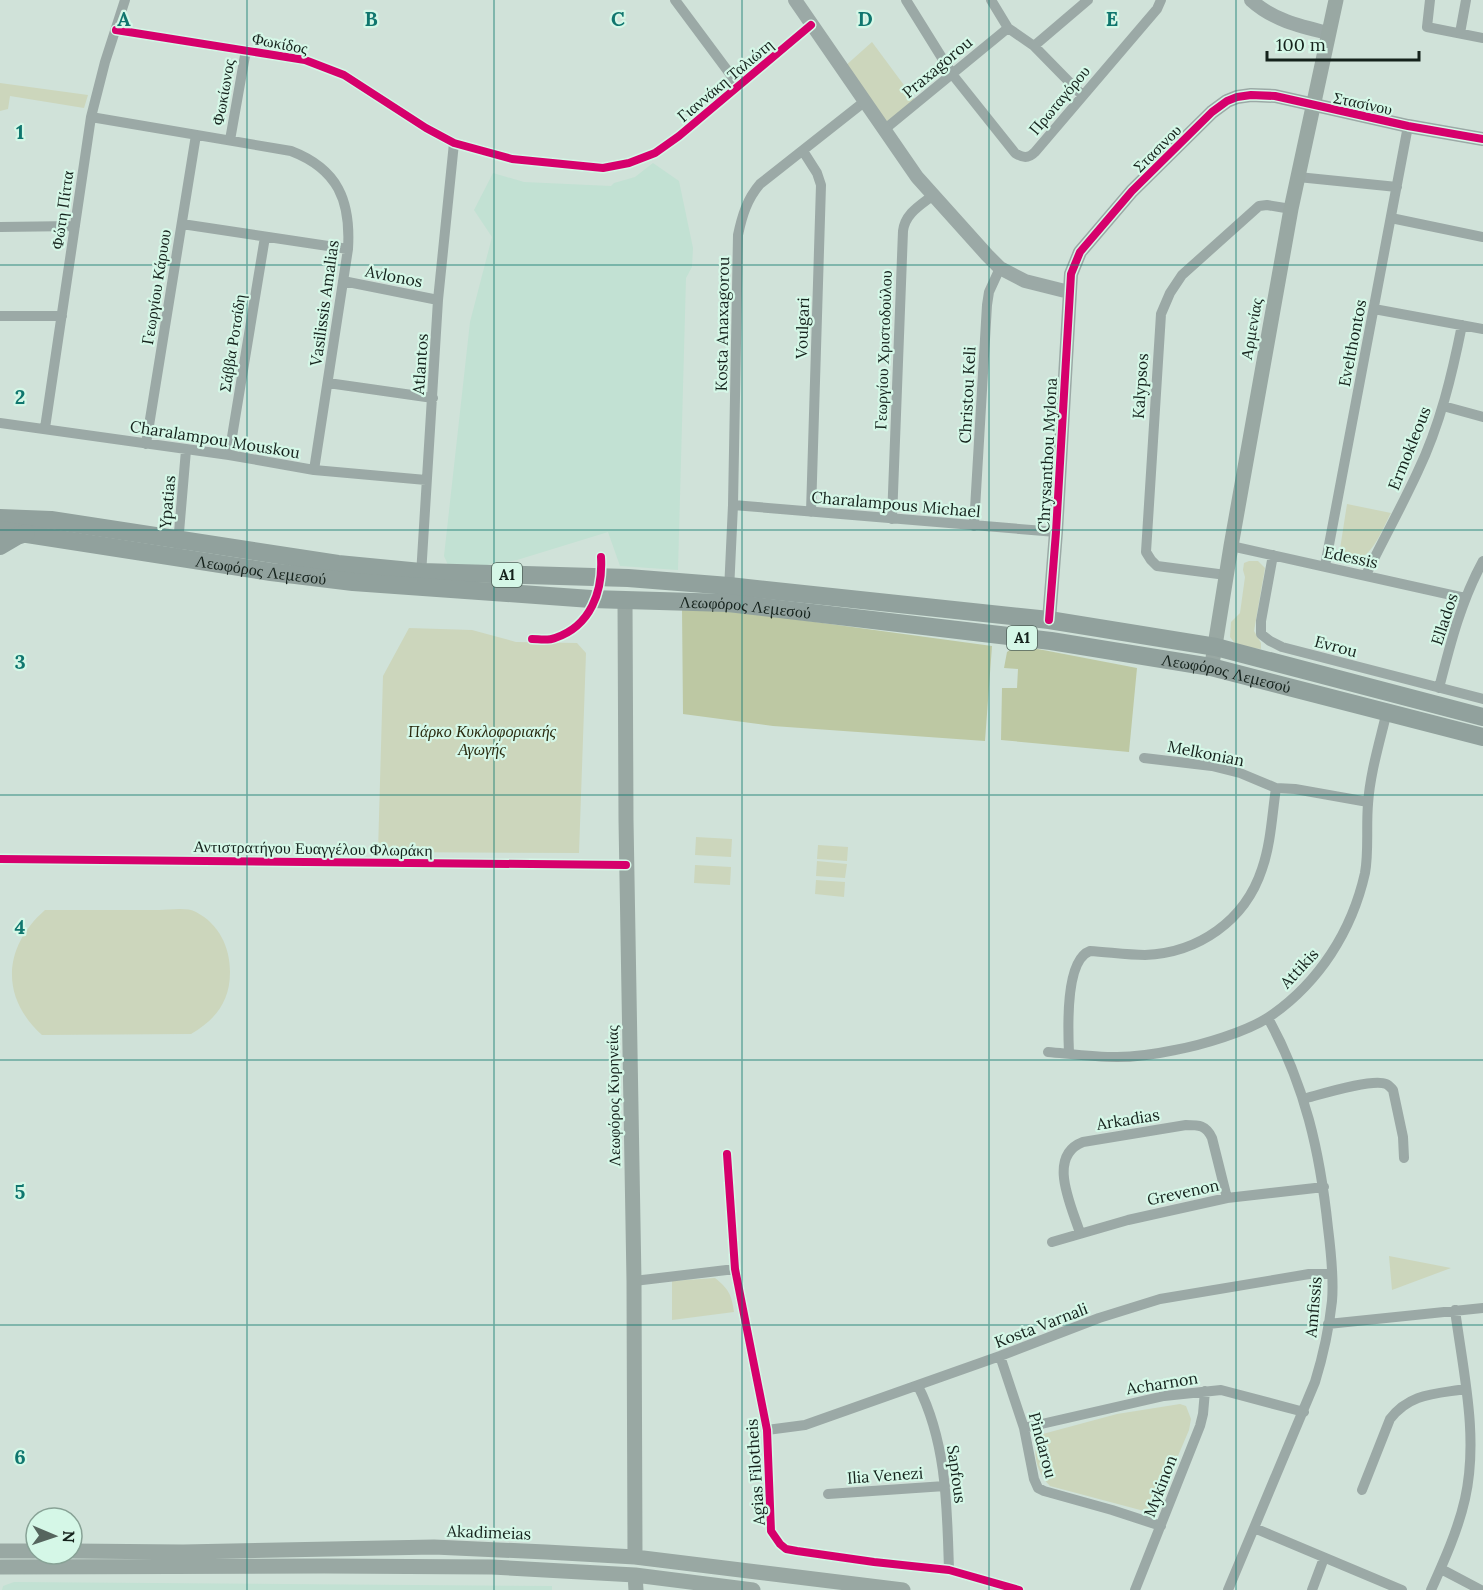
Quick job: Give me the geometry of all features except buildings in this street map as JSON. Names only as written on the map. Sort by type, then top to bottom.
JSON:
[{"type":"main road","name":"Αρμενίας","points":[[1211,667],[1292,209],[1336,0]]},
{"type":"main road","name":"Λεωφόρος Λεμεσού","points":[[0,518],[51,520],[178,548]]},
{"type":"main road","name":"Λεωφόρος Λεμεσού","points":[[0,530],[339,564],[420,579],[625,601],[728,595],[1049,620],[1216,647],[1483,717]]},
{"type":"main road","points":[[0,546],[17,536],[28,533]]},
{"type":"main road","name":"Λεωφόρος Λεμεσού","points":[[420,579],[628,578],[1211,667],[1483,736]]},
{"type":"main road","name":"Λεωφόρος Κυρηνείας","points":[[625,601],[626,865],[634,1281],[635,1557]]},
{"type":"main road","name":"Akadimeias","points":[[84,1551],[183,1552],[434,1547],[635,1557],[849,1587],[903,1590]]},
{"type":"main road","points":[[0,1551],[24,1551]]},
{"type":"main road","points":[[0,1567],[492,1567],[635,1582],[753,1590]]},
{"type":"street","name":"Φώτη Πίττα","points":[[45,428],[91,117],[105,62],[125,0]]},
{"type":"street","points":[[675,0],[740,86]]},
{"type":"street","points":[[795,0],[917,177],[1000,268],[1024,281],[1069,292]]},
{"type":"street","points":[[906,0],[952,74]]},
{"type":"street","points":[[991,0],[1008,28],[1034,46],[1082,95]]},
{"type":"street","points":[[1034,46],[1088,0]]},
{"type":"street","name":"Πρωταγόρου","points":[[952,74],[1015,153],[1024,158],[1029,157],[1157,9],[1161,0]]},
{"type":"street","points":[[1251,0],[1269,14],[1283,21],[1328,33]]},
{"type":"street","points":[[1431,0],[1427,27],[1483,38]]},
{"type":"street","points":[[1460,33],[1466,0]]},
{"type":"street","name":"Γιαννάκη Ταλιώτη","points":[[655,153],[740,86],[811,25]]},
{"type":"street","name":"Praxagorou","points":[[885,129],[1008,28]]},
{"type":"street","name":"Φωκίδος","points":[[116,30],[305,60],[328,67],[360,84],[426,128],[454,143],[512,159],[603,168],[618,166],[655,153]]},
{"type":"street","name":"Φωκίωνος","points":[[230,140],[246,50]]},
{"type":"street","name":"Στασινου","points":[[1069,292],[1073,266],[1084,245],[1132,191],[1220,106],[1238,97],[1251,94],[1275,96],[1312,106]]},
{"type":"street","name":"Kosta Anaxagorou","points":[[728,595],[733,505],[738,235],[741,221],[752,193],[760,184],[864,102]]},
{"type":"street","name":"Στασίνου","points":[[1312,106],[1408,126]]},
{"type":"street","name":"Vasilissis Amalias","points":[[91,117],[291,152],[316,162],[327,172],[337,187],[347,215],[348,249],[314,470]]},
{"type":"street","points":[[1408,126],[1483,139]]},
{"type":"street","name":"Evelthontos","points":[[1325,566],[1408,126]]},
{"type":"street","name":"Γεωργίου Κάρυου","points":[[146,444],[196,135]]},
{"type":"street","name":"Atlantos","points":[[420,579],[438,300],[454,143]]},
{"type":"street","name":"Voulgari","points":[[803,151],[821,184],[811,512]]},
{"type":"street","points":[[1298,177],[1396,188]]},
{"type":"street","name":"Γεωργίου Χριστοδούλου","points":[[892,519],[903,231],[908,216],[932,195]]},
{"type":"street","name":"Kalypsos","points":[[1226,575],[1157,566],[1146,552],[1161,314],[1170,293],[1182,275],[1260,206],[1292,209]]},
{"type":"street","points":[[1391,218],[1483,237]]},
{"type":"street","points":[[182,224],[348,249]]},
{"type":"street","points":[[0,226],[75,226]]},
{"type":"street","name":"Σάββα Ροτσίδη","points":[[229,455],[265,237]]},
{"type":"street","name":"Christou Keli","points":[[974,526],[987,305],[989,292],[1000,268]]},
{"type":"street","name":"Avlonos","points":[[343,281],[438,300]]},
{"type":"street","name":"Chrysanthou Mylona","points":[[1049,620],[1069,292]]},
{"type":"street","points":[[1374,309],[1483,329]]},
{"type":"street","points":[[0,316],[62,316]]},
{"type":"street","name":"Ermokleous","points":[[1366,575],[1418,471],[1443,406],[1455,363],[1462,325]]},
{"type":"street","points":[[328,383],[433,398]]},
{"type":"street","points":[[1443,406],[1483,417]]},
{"type":"street","name":"Charalampou Mouskou","points":[[0,423],[229,455],[314,470],[426,480]]},
{"type":"street","name":"Ypatias","points":[[178,548],[186,450]]},
{"type":"street","name":"Charalampous Michael","points":[[733,505],[1056,532]]},
{"type":"street","name":"Edessis","points":[[1231,546],[1466,598]]},
{"type":"street","name":"Evrou","points":[[1274,555],[1261,621],[1262,634],[1270,641],[1282,647],[1483,699]]},
{"type":"street","name":"Ellados","points":[[1439,688],[1455,628],[1483,561]]},
{"type":"street","name":"Attikis","points":[[1048,1052],[1118,1057],[1162,1053],[1219,1039],[1268,1018],[1321,970],[1338,945],[1355,904],[1365,871],[1368,802],[1386,711]]},
{"type":"street","name":"Melkonian","points":[[1144,758],[1212,766],[1240,773],[1276,788],[1295,789],[1368,802]]},
{"type":"street","points":[[1069,1053],[1068,1020],[1074,974],[1078,960],[1083,953],[1090,951],[1144,955],[1174,952],[1198,944],[1218,932],[1238,912],[1251,894],[1262,870],[1276,788]]},
{"type":"street","name":"Αντιστρατήγου Ευαγγέλου Φλωράκη","points":[[0,859],[626,865]]},
{"type":"street","name":"Amfissis","points":[[1228,1590],[1304,1412],[1324,1352],[1332,1299],[1324,1187],[1311,1126],[1286,1052],[1268,1018]]},
{"type":"street","points":[[1303,1099],[1365,1084],[1378,1082],[1388,1084],[1393,1090],[1403,1137],[1404,1158]]},
{"type":"street","name":"Arkadias","points":[[1080,1233],[1063,1168],[1070,1150],[1083,1142],[1186,1125],[1203,1126],[1208,1129],[1212,1138],[1227,1198]]},
{"type":"street","name":"Agias Filotheis","points":[[727,1154],[735,1269],[767,1430],[771,1531],[786,1549],[949,1570]]},
{"type":"street","name":"Grevenon","points":[[1052,1242],[1128,1220],[1227,1198],[1324,1187]]},
{"type":"street","points":[[634,1281],[735,1269]]},
{"type":"street","name":"Kosta Varnali","points":[[767,1430],[806,1425],[1099,1318],[1160,1299],[1309,1274],[1331,1274]]},
{"type":"street","points":[[1328,1324],[1483,1308]]},
{"type":"street","points":[[1431,1590],[1457,1527],[1465,1498],[1471,1433],[1455,1310]]},
{"type":"street","name":"Pindarou","points":[[1000,1356],[1024,1428],[1034,1479],[1038,1488],[1161,1526]]},
{"type":"street","name":"Sapfous","points":[[918,1386],[933,1425],[940,1452],[945,1486],[949,1570]]},
{"type":"street","points":[[1362,1490],[1386,1428],[1398,1409],[1420,1396],[1465,1389]]},
{"type":"street","name":"Acharnon","points":[[1024,1428],[1143,1401],[1221,1390],[1304,1412]]},
{"type":"street","name":"Mykinon","points":[[1135,1590],[1200,1426],[1205,1391]]},
{"type":"street","name":"Ilia Venezi","points":[[828,1494],[945,1486]]},
{"type":"street","points":[[1254,1528],[1402,1590]]},
{"type":"street","name":"Λεωφόρος Κυρηνείας","points":[[635,1557],[635,1582]]},
{"type":"street","points":[[1312,1590],[1324,1557]]},
{"type":"street","points":[[1441,1569],[1481,1590]]},
{"type":"street","points":[[949,1570],[1019,1590]]},
{"type":"shaded area","points":[[653,163],[679,181],[693,248],[692,267],[686,278],[678,570],[620,566],[608,532],[517,560],[481,566],[448,565],[444,556],[470,322],[492,237],[474,210],[493,173],[524,182],[611,186],[635,177]]},
{"type":"shaded area","points":[[682,608],[757,614],[992,646],[985,741],[773,726],[683,714]]},
{"type":"shaded area","points":[[1017,645],[1137,668],[1129,752],[1001,740],[1002,688],[1017,688],[1018,669],[1004,668],[1007,652]]},
{"type":"shaded area","points":[[14,1582],[552,1586],[552,1590],[2,1590],[3,1586]]},
{"type":"green space","points":[[872,42],[915,100],[886,125],[844,67]]},
{"type":"green space","points":[[0,83],[88,95],[84,108],[10,96],[8,109],[0,111]]},
{"type":"green space","points":[[1347,504],[1391,513],[1369,552],[1355,560],[1347,560],[1340,549]]},
{"type":"green space","points":[[1258,561],[1265,568],[1254,631],[1261,643],[1261,649],[1237,646],[1230,637],[1231,622],[1240,613],[1245,577],[1244,563]]},
{"type":"green space","name":"Πάρκο Κυκλοφοριακής Αγωγής","points":[[409,628],[472,630],[516,642],[577,643],[586,653],[579,853],[378,852],[383,676]]},
{"type":"green space","points":[[696,837],[732,839],[731,857],[695,855]]},
{"type":"green space","points":[[818,845],[848,847],[847,861],[817,859]]},
{"type":"green space","points":[[817,861],[847,864],[845,878],[816,876]]},
{"type":"green space","points":[[695,865],[731,867],[730,885],[694,883]]},
{"type":"green space","points":[[816,880],[845,882],[844,897],[815,894]]},
{"type":"green space","points":[[183,909],[196,912],[217,930],[228,954],[229,983],[220,1009],[207,1023],[191,1034],[42,1035],[28,1020],[19,1005],[13,989],[12,972],[21,940],[31,924],[45,910]]},
{"type":"green space","points":[[1389,1256],[1451,1268],[1392,1290]]},
{"type":"green space","points":[[715,1278],[729,1292],[734,1312],[672,1320],[672,1281]]},
{"type":"green space","points":[[1180,1404],[1186,1406],[1191,1419],[1189,1430],[1158,1503],[1144,1511],[1050,1486],[1045,1481],[1036,1456],[1039,1435],[1117,1414]]},
{"type":"cycle path","points":[[116,30],[305,60],[344,75],[426,128],[454,143],[512,159],[603,168],[629,163],[655,153],[679,136],[811,25]]},
{"type":"cycle path","points":[[1049,620],[1071,274],[1080,252],[1132,191],[1212,112],[1237,97],[1275,96],[1408,126],[1483,139]]},
{"type":"cycle path","points":[[532,639],[555,638],[578,625],[586,616],[597,594],[601,557]]},
{"type":"cycle path","points":[[0,859],[626,865]]},
{"type":"cycle path","points":[[727,1154],[735,1269],[767,1430],[771,1531],[786,1549],[949,1570],[1019,1590]]}]
